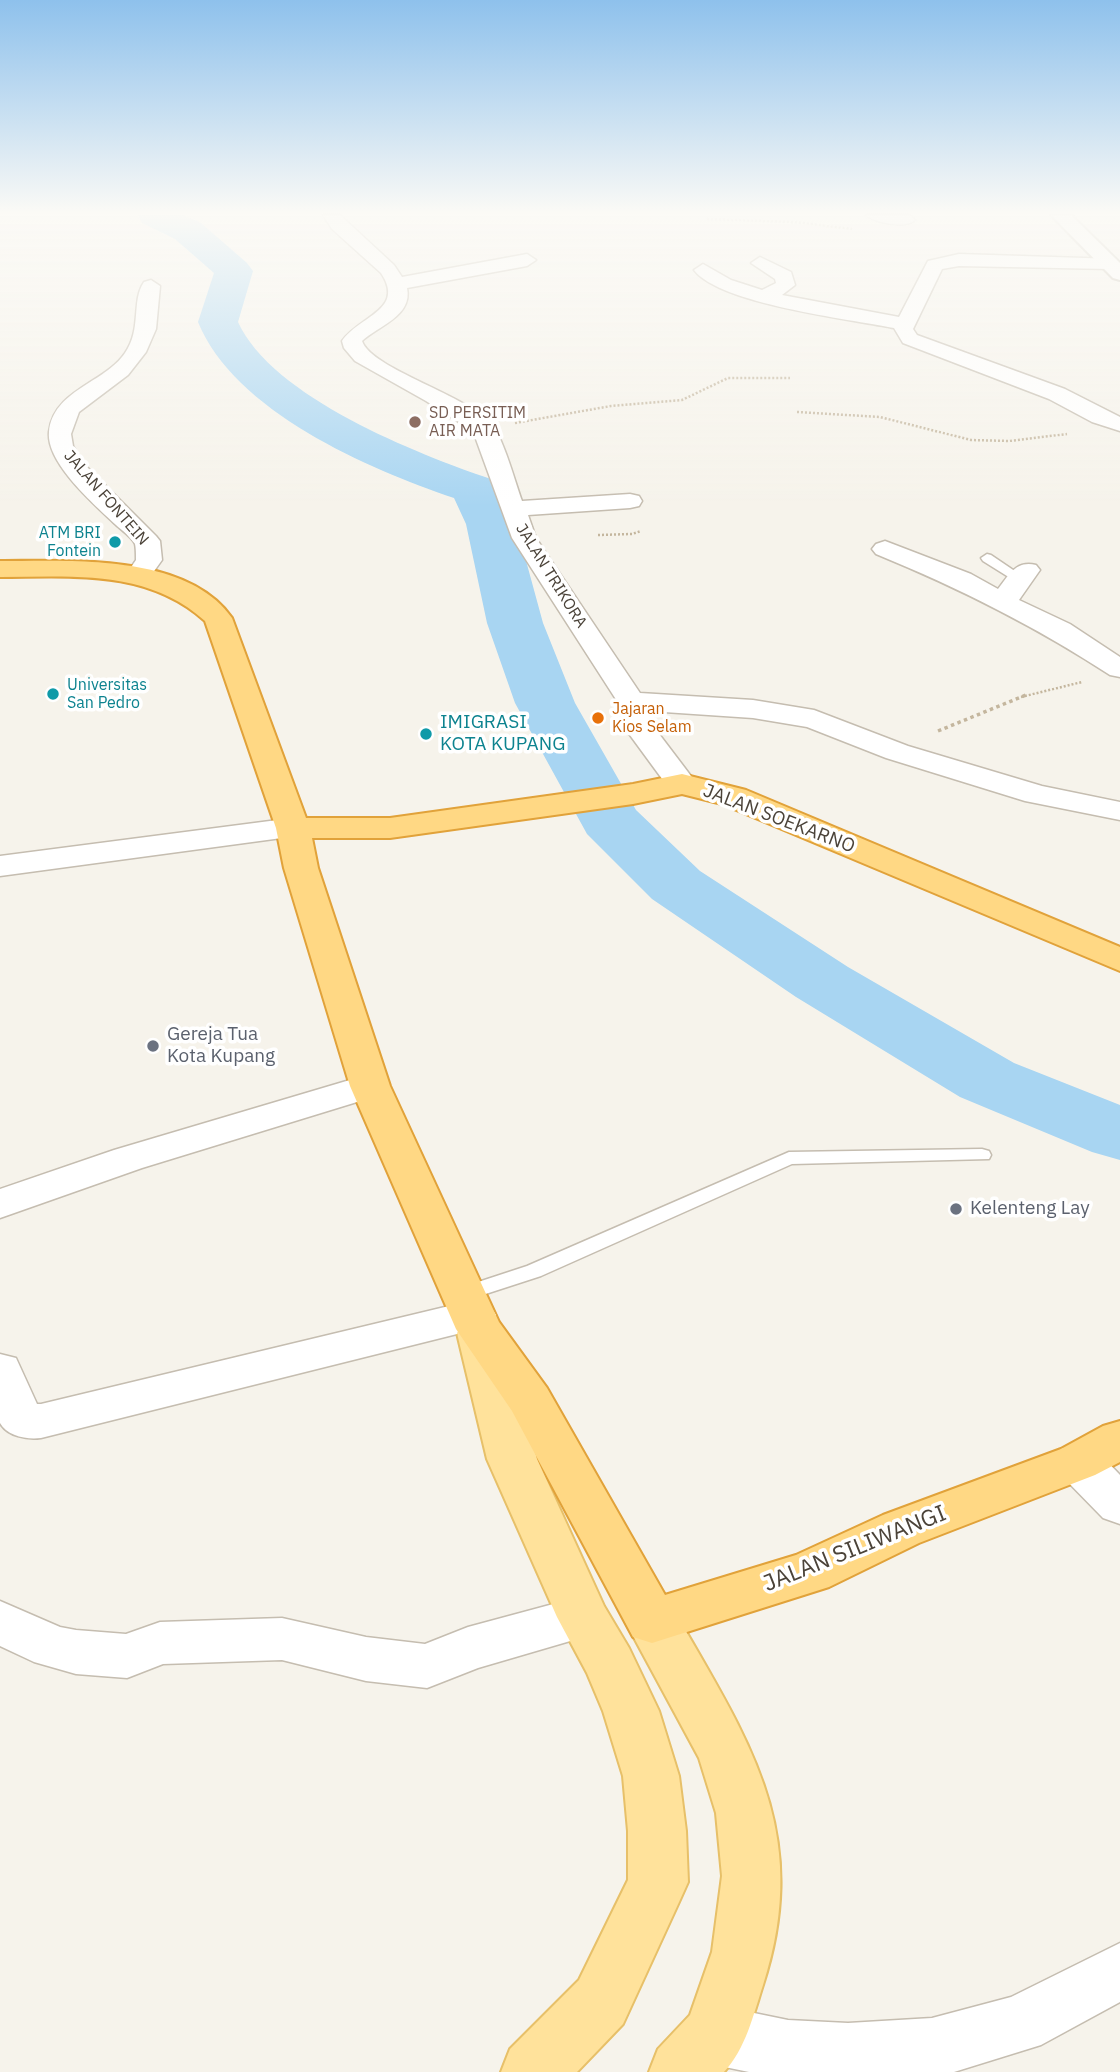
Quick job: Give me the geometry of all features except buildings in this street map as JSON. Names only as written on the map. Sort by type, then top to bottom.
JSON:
[{"type":"highway","points":[[0,569],[138,576],[188,593],[205,603],[218,618],[293,828],[301,868],[370,1086],[472,1313],[530,1400],[652,1621]]},
{"type":"highway","name":"JALAN SOEKARNO","points":[[293,828],[390,828],[633,794],[682,784],[734,797],[1120,960]]},
{"type":"highway","name":"JALAN SILIWANGI","points":[[652,1621],[811,1572],[901,1529],[1099,1451]]},
{"type":"main road","points":[[472,1313],[512,1460],[583,1617],[610,1664],[631,1711],[650,1776],[657,1831],[658,1882],[601,2002],[533,2072]]},
{"type":"main road","points":[[652,1621],[725,1753],[745,1813],[752,1876],[743,1952],[698,2054]]},
{"type":"street","name":"JALAN FONTEIN","points":[[138,576],[149,560],[147,541],[86,480],[62,447],[60,430],[64,417],[74,404],[113,376],[135,355],[147,327],[147,312]]},
{"type":"street","points":[[389,312],[356,334],[352,341],[354,348],[377,367],[434,396],[483,428]]},
{"type":"street","points":[[841,312],[906,324]]},
{"type":"street","points":[[912,312],[903,329],[910,339],[1057,394],[1120,424]]},
{"type":"street","name":"JALAN TRIKORA","points":[[483,428],[524,538],[631,701],[642,731],[682,784]]},
{"type":"street","points":[[511,509],[630,501]]},
{"type":"street","points":[[885,549],[962,580],[1005,604],[1060,629],[1120,670]]},
{"type":"street","points":[[1005,604],[1023,574]]},
{"type":"street","points":[[631,701],[753,709],[814,719],[897,751],[1036,794],[1120,811]]},
{"type":"street","points":[[0,866],[293,828]]},
{"type":"street","points":[[0,1204],[128,1159],[370,1086]]},
{"type":"street","points":[[0,1370],[20,1419],[41,1422],[472,1313]]},
{"type":"street","points":[[1099,1451],[1120,1505]]},
{"type":"street","points":[[0,1622],[52,1647],[76,1652],[127,1656],[160,1643],[282,1639],[366,1659],[427,1666],[468,1649],[583,1617]]},
{"type":"street","points":[[698,2054],[788,2050],[848,2053],[932,2048],[1020,2024],[1120,1971]]},
{"type":"lane","points":[[988,558],[1023,574]]},
{"type":"lane","points":[[472,1313],[534,1271],[789,1158],[982,1155]]},
{"type":"path","points":[[483,428],[611,406],[682,400],[729,378],[790,378]]},
{"type":"path","points":[[797,412],[880,417],[971,440],[1009,441],[1071,433]]},
{"type":"path","points":[[897,751],[980,711],[1032,694],[1084,682]]},
{"type":"waterway","points":[[221,312],[218,322],[227,343],[264,383],[330,426],[412,468],[474,489],[491,524],[515,623],[545,703],[610,820],[676,885],[822,982],[987,1080],[1120,1134]]},
{"type":"place","name":"SD PERSITIM AIR MATA","points":[[415,422]]},
{"type":"place","name":"ATM BRI Fontein","points":[[115,542]]},
{"type":"place","name":"Universitas San Pedro","points":[[53,694]]},
{"type":"place","name":"Jajaran Kios Selam","points":[[598,718]]},
{"type":"place","name":"IMIGRASI KOTA KUPANG","points":[[426,734]]},
{"type":"place","name":"Gereja Tua Kota Kupang","points":[[153,1046]]},
{"type":"place","name":"Kelenteng Lay","points":[[956,1209]]}]
